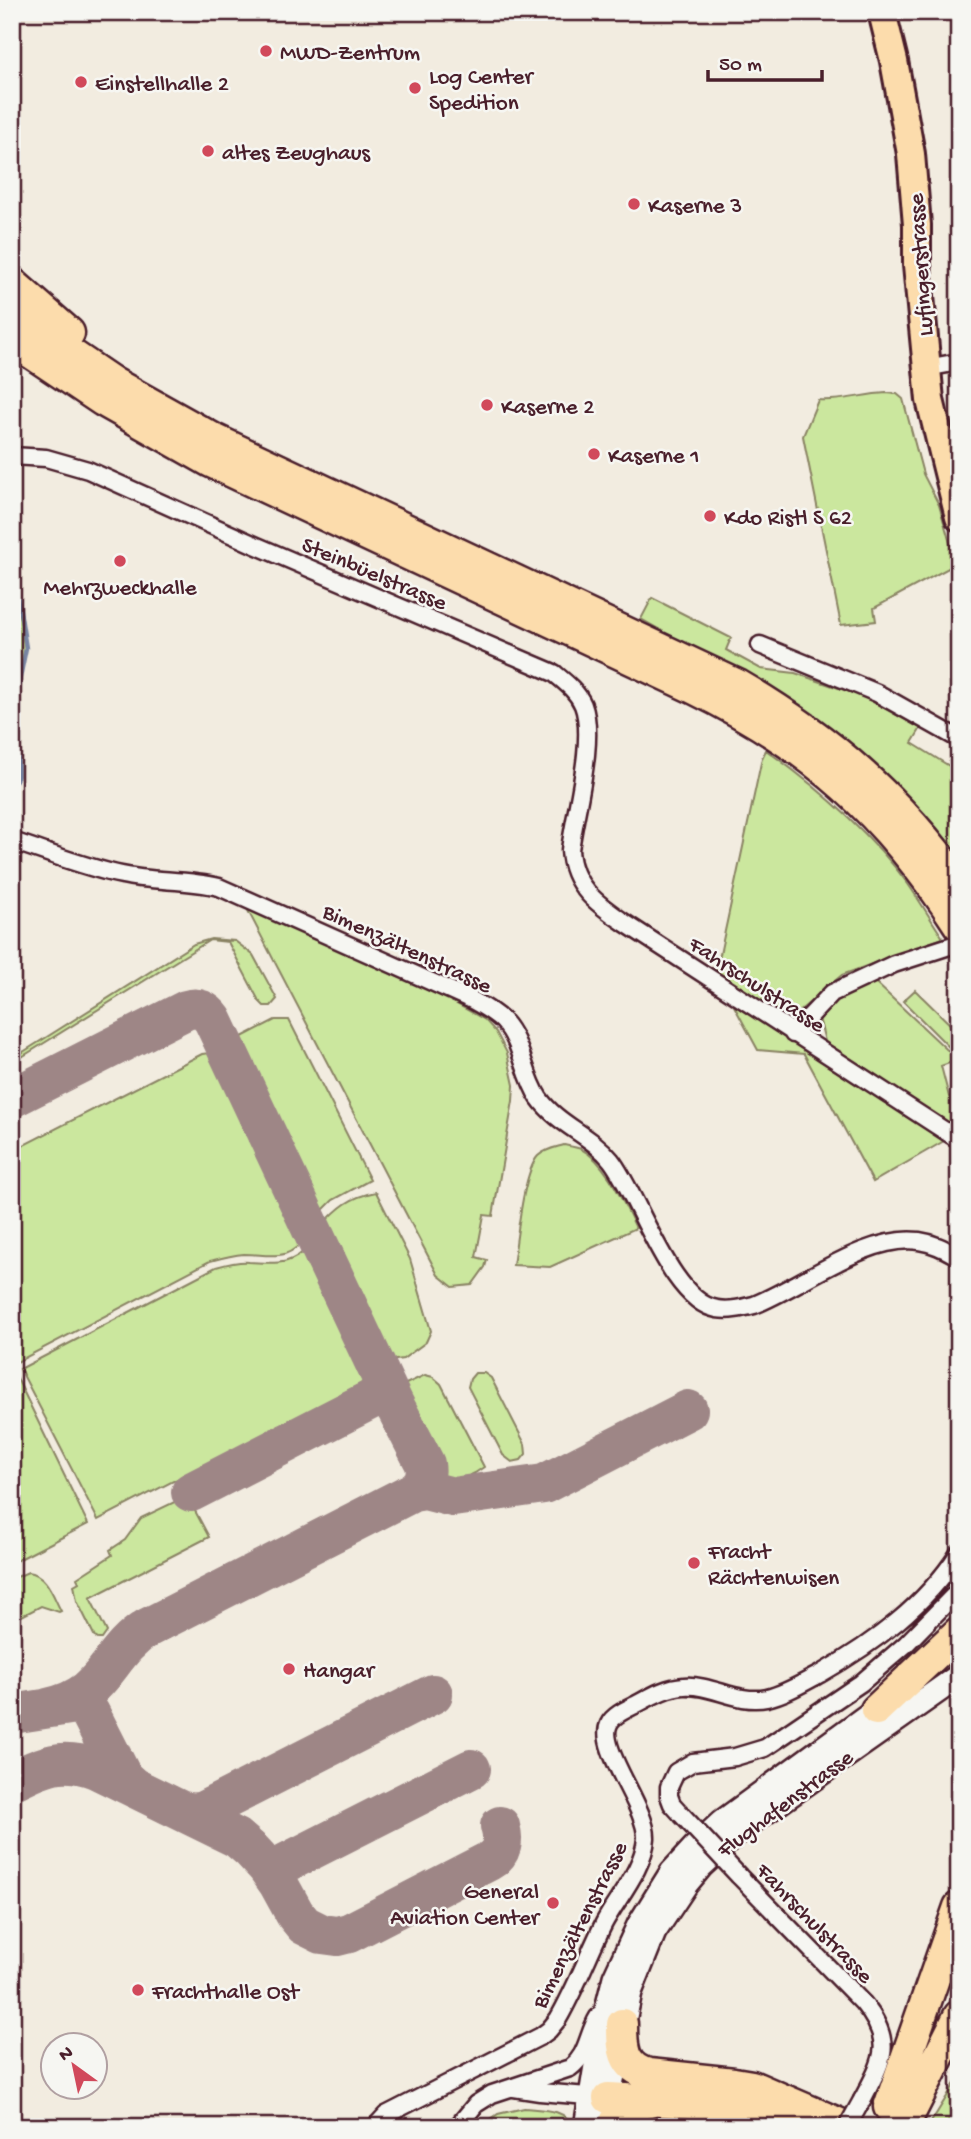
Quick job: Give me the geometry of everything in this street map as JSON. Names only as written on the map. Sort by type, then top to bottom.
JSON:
[{"type":"highway","points":[[12,284],[58,325],[175,419]]},
{"type":"highway","points":[[12,314],[79,361],[175,419],[291,477],[738,685],[770,704],[802,724],[886,795],[959,884]]},
{"type":"highway","points":[[12,340],[103,401],[211,462],[682,682],[764,726],[799,749],[861,801],[916,862],[959,925]]},
{"type":"highway","points":[[876,1710],[959,1632]]},
{"type":"highway","points":[[889,2118],[959,1907]]},
{"type":"highway","points":[[889,2118],[959,1961]]},
{"type":"highway","points":[[615,2013],[622,2046],[630,2063],[644,2073],[734,2082],[847,2127]]},
{"type":"highway","points":[[889,2118],[959,2016]]},
{"type":"highway","points":[[600,2089],[649,2085],[679,2078]]},
{"type":"highway","points":[[600,2089],[658,2101],[738,2108],[780,2118],[802,2127]]},
{"type":"highway","points":[[613,2127],[619,2113],[629,2107],[658,2101]]},
{"type":"main road","name":"Lufingerstrasse","points":[[882,12],[911,154],[917,225],[917,265],[926,368],[934,421],[959,517]]},
{"type":"main road","name":"Flughafenstrasse","points":[[600,2089],[615,2013],[615,1977],[653,1898],[672,1872],[722,1822],[752,1798],[959,1648]]},
{"type":"main road","name":"Flughafenstrasse","points":[[615,2013],[630,1992],[654,1932],[669,1907],[701,1866],[740,1830],[959,1675]]},
{"type":"main road","points":[[586,2127],[600,2089]]},
{"type":"main road","points":[[600,2089],[603,2127]]},
{"type":"street","points":[[926,368],[959,362]]},
{"type":"street","name":"Steinbüelstrasse","points":[[12,456],[46,458],[88,470],[554,673],[572,687],[583,705],[589,734],[572,836]]},
{"type":"street","points":[[760,645],[877,693],[959,739]]},
{"type":"street","name":"Fahrschulstrasse","points":[[572,836],[571,861],[575,874],[598,904],[793,1034],[959,1140]]},
{"type":"street","name":"Bimenzältenstrasse","points":[[12,841],[119,875],[188,881],[219,887],[472,1000],[493,1013],[503,1021],[513,1036],[532,1086],[541,1101],[557,1118],[593,1143],[611,1160],[626,1182],[676,1276],[690,1294],[705,1305],[717,1309],[739,1309],[754,1305],[873,1246],[897,1241],[938,1245],[959,1257]]},
{"type":"street","points":[[793,1034],[832,993],[894,964],[959,943]]},
{"type":"street","name":"Bimenzältenstrasse","points":[[374,2127],[386,2115],[541,2036],[558,2019],[645,1845],[646,1832],[640,1812],[613,1755],[608,1736],[609,1724],[618,1715],[666,1688],[686,1685],[737,1698],[752,1699],[768,1698],[803,1683],[839,1663],[899,1621],[939,1582],[959,1553]]},
{"type":"street","name":"Fahrschulstrasse","points":[[847,2127],[889,2118],[881,2061],[883,2041],[877,2023],[863,2003],[682,1815],[669,1796],[669,1787],[676,1772],[693,1762],[735,1757],[765,1748],[861,1684],[905,1645],[959,1590]]},
{"type":"street","name":"Flughafenstrasse","points":[[457,2127],[484,2099],[570,2068],[581,2058],[592,2027],[615,2013]]},
{"type":"street","name":"Flughafenstrasse","points":[[545,2077],[600,2089]]},
{"type":"street","points":[[511,2088],[540,2092],[600,2089]]},
{"type":"green space","points":[[897,394],[903,399],[923,474],[939,505],[956,564],[874,608],[876,621],[841,625],[803,436],[818,400]]},
{"type":"green space","points":[[12,572],[25,649],[17,688],[12,764]]},
{"type":"green space","points":[[652,598],[731,638],[726,650],[761,669],[795,673],[862,696],[921,728],[912,743],[959,772],[959,867],[699,652],[641,619]]},
{"type":"green space","points":[[766,750],[824,795],[877,846],[908,884],[943,938],[842,975],[796,1014],[779,1016],[716,973],[762,758]]},
{"type":"green space","points":[[245,905],[446,998],[485,1020],[496,1032],[507,1053],[514,1085],[513,1101],[493,1216],[484,1215],[476,1257],[487,1260],[472,1285],[453,1287],[438,1275]]},
{"type":"green space","points":[[211,939],[235,941],[253,955],[277,999],[271,1006],[264,1006],[259,1001],[228,942],[210,940],[12,1063],[12,1059],[194,944]]},
{"type":"green space","points":[[875,982],[958,1060],[941,1066],[949,1097],[959,1096],[959,1131],[826,1045],[819,1018],[836,1000]]},
{"type":"green space","points":[[915,990],[959,1033],[959,1057],[903,1001]]},
{"type":"green space","points":[[733,1004],[944,1141],[873,1182],[804,1054],[758,1050]]},
{"type":"green space","points":[[275,1020],[289,1020],[370,1180],[333,1200],[316,1217],[239,1053],[240,1038]]},
{"type":"green space","points":[[210,1053],[224,1062],[306,1236],[300,1245],[286,1254],[244,1254],[210,1261],[17,1362],[12,1354],[12,1151],[202,1054]]},
{"type":"green space","points":[[564,1145],[581,1149],[598,1163],[613,1184],[636,1228],[550,1267],[513,1265],[525,1191],[533,1164],[544,1152]]},
{"type":"green space","points":[[376,1192],[410,1259],[431,1331],[426,1342],[403,1359],[389,1361],[379,1351],[321,1226],[346,1204]]},
{"type":"green space","points":[[310,1245],[367,1366],[367,1375],[361,1384],[98,1520],[20,1369],[216,1267],[241,1262],[282,1262],[296,1257]]},
{"type":"green space","points":[[14,1372],[88,1524],[12,1563],[12,1373]]},
{"type":"green space","points":[[475,1373],[484,1373],[491,1378],[525,1444],[526,1454],[521,1460],[512,1462],[503,1455],[468,1387]]},
{"type":"green space","points":[[425,1375],[433,1377],[441,1384],[484,1467],[446,1487],[397,1388]]},
{"type":"green space","points":[[187,1496],[209,1537],[90,1598],[107,1632],[102,1639],[98,1639],[77,1601],[74,1585],[79,1582],[77,1578],[112,1555],[110,1550],[125,1540],[141,1518]]},
{"type":"green space","points":[[28,1572],[45,1581],[61,1611],[41,1606],[12,1621],[12,1579]]},
{"type":"green space","points":[[959,2077],[959,2107],[947,2127],[928,2127]]},
{"type":"green space","points":[[524,2108],[559,2113],[574,2127],[480,2127],[498,2114]]},
{"type":"waterway","points":[[12,561],[26,648],[18,687],[18,776],[12,787]]},
{"type":"taxiway","points":[[12,1098],[186,1010],[198,1009],[208,1014],[426,1468],[422,1483],[413,1492],[147,1628],[133,1639],[94,1685],[67,1702],[47,1708]]},
{"type":"taxiway","points":[[191,1492],[376,1397],[387,1397],[394,1404]]},
{"type":"taxiway","points":[[413,1492],[425,1490],[453,1497],[544,1484],[688,1410]]},
{"type":"taxiway","points":[[183,1811],[203,1811],[433,1694]]},
{"type":"taxiway","points":[[12,1714],[76,1704],[84,1706],[123,1778],[133,1787]]},
{"type":"taxiway","points":[[12,1781],[53,1764],[73,1763],[96,1769],[237,1838],[266,1866],[304,1925],[322,1934],[337,1936],[349,1933],[489,1861],[501,1846],[500,1826]]},
{"type":"taxiway","points":[[270,1871],[471,1769]]},
{"type":"place","name":"MWD-Zentrum","points":[[266,51]]},
{"type":"place","name":"Einstellhalle 2","points":[[81,82]]},
{"type":"place","name":"Log Center Spedition","points":[[415,88]]},
{"type":"place","name":"altes Zeughaus","points":[[208,151]]},
{"type":"place","name":"Kaserne 3","points":[[634,204]]},
{"type":"place","name":"Kaserne 2","points":[[487,405]]},
{"type":"place","name":"Kaserne 1","points":[[594,454]]},
{"type":"place","name":"Kdo Ristl S 62","points":[[710,516]]},
{"type":"place","name":"Mehrzweckhalle","points":[[120,561]]},
{"type":"place","name":"Fracht Rächtenwisen","points":[[694,1563]]},
{"type":"place","name":"Hangar","points":[[289,1669]]},
{"type":"place","name":"General Aviation Center","points":[[553,1903]]},
{"type":"place","name":"Frachthalle Ost","points":[[138,1990]]}]
